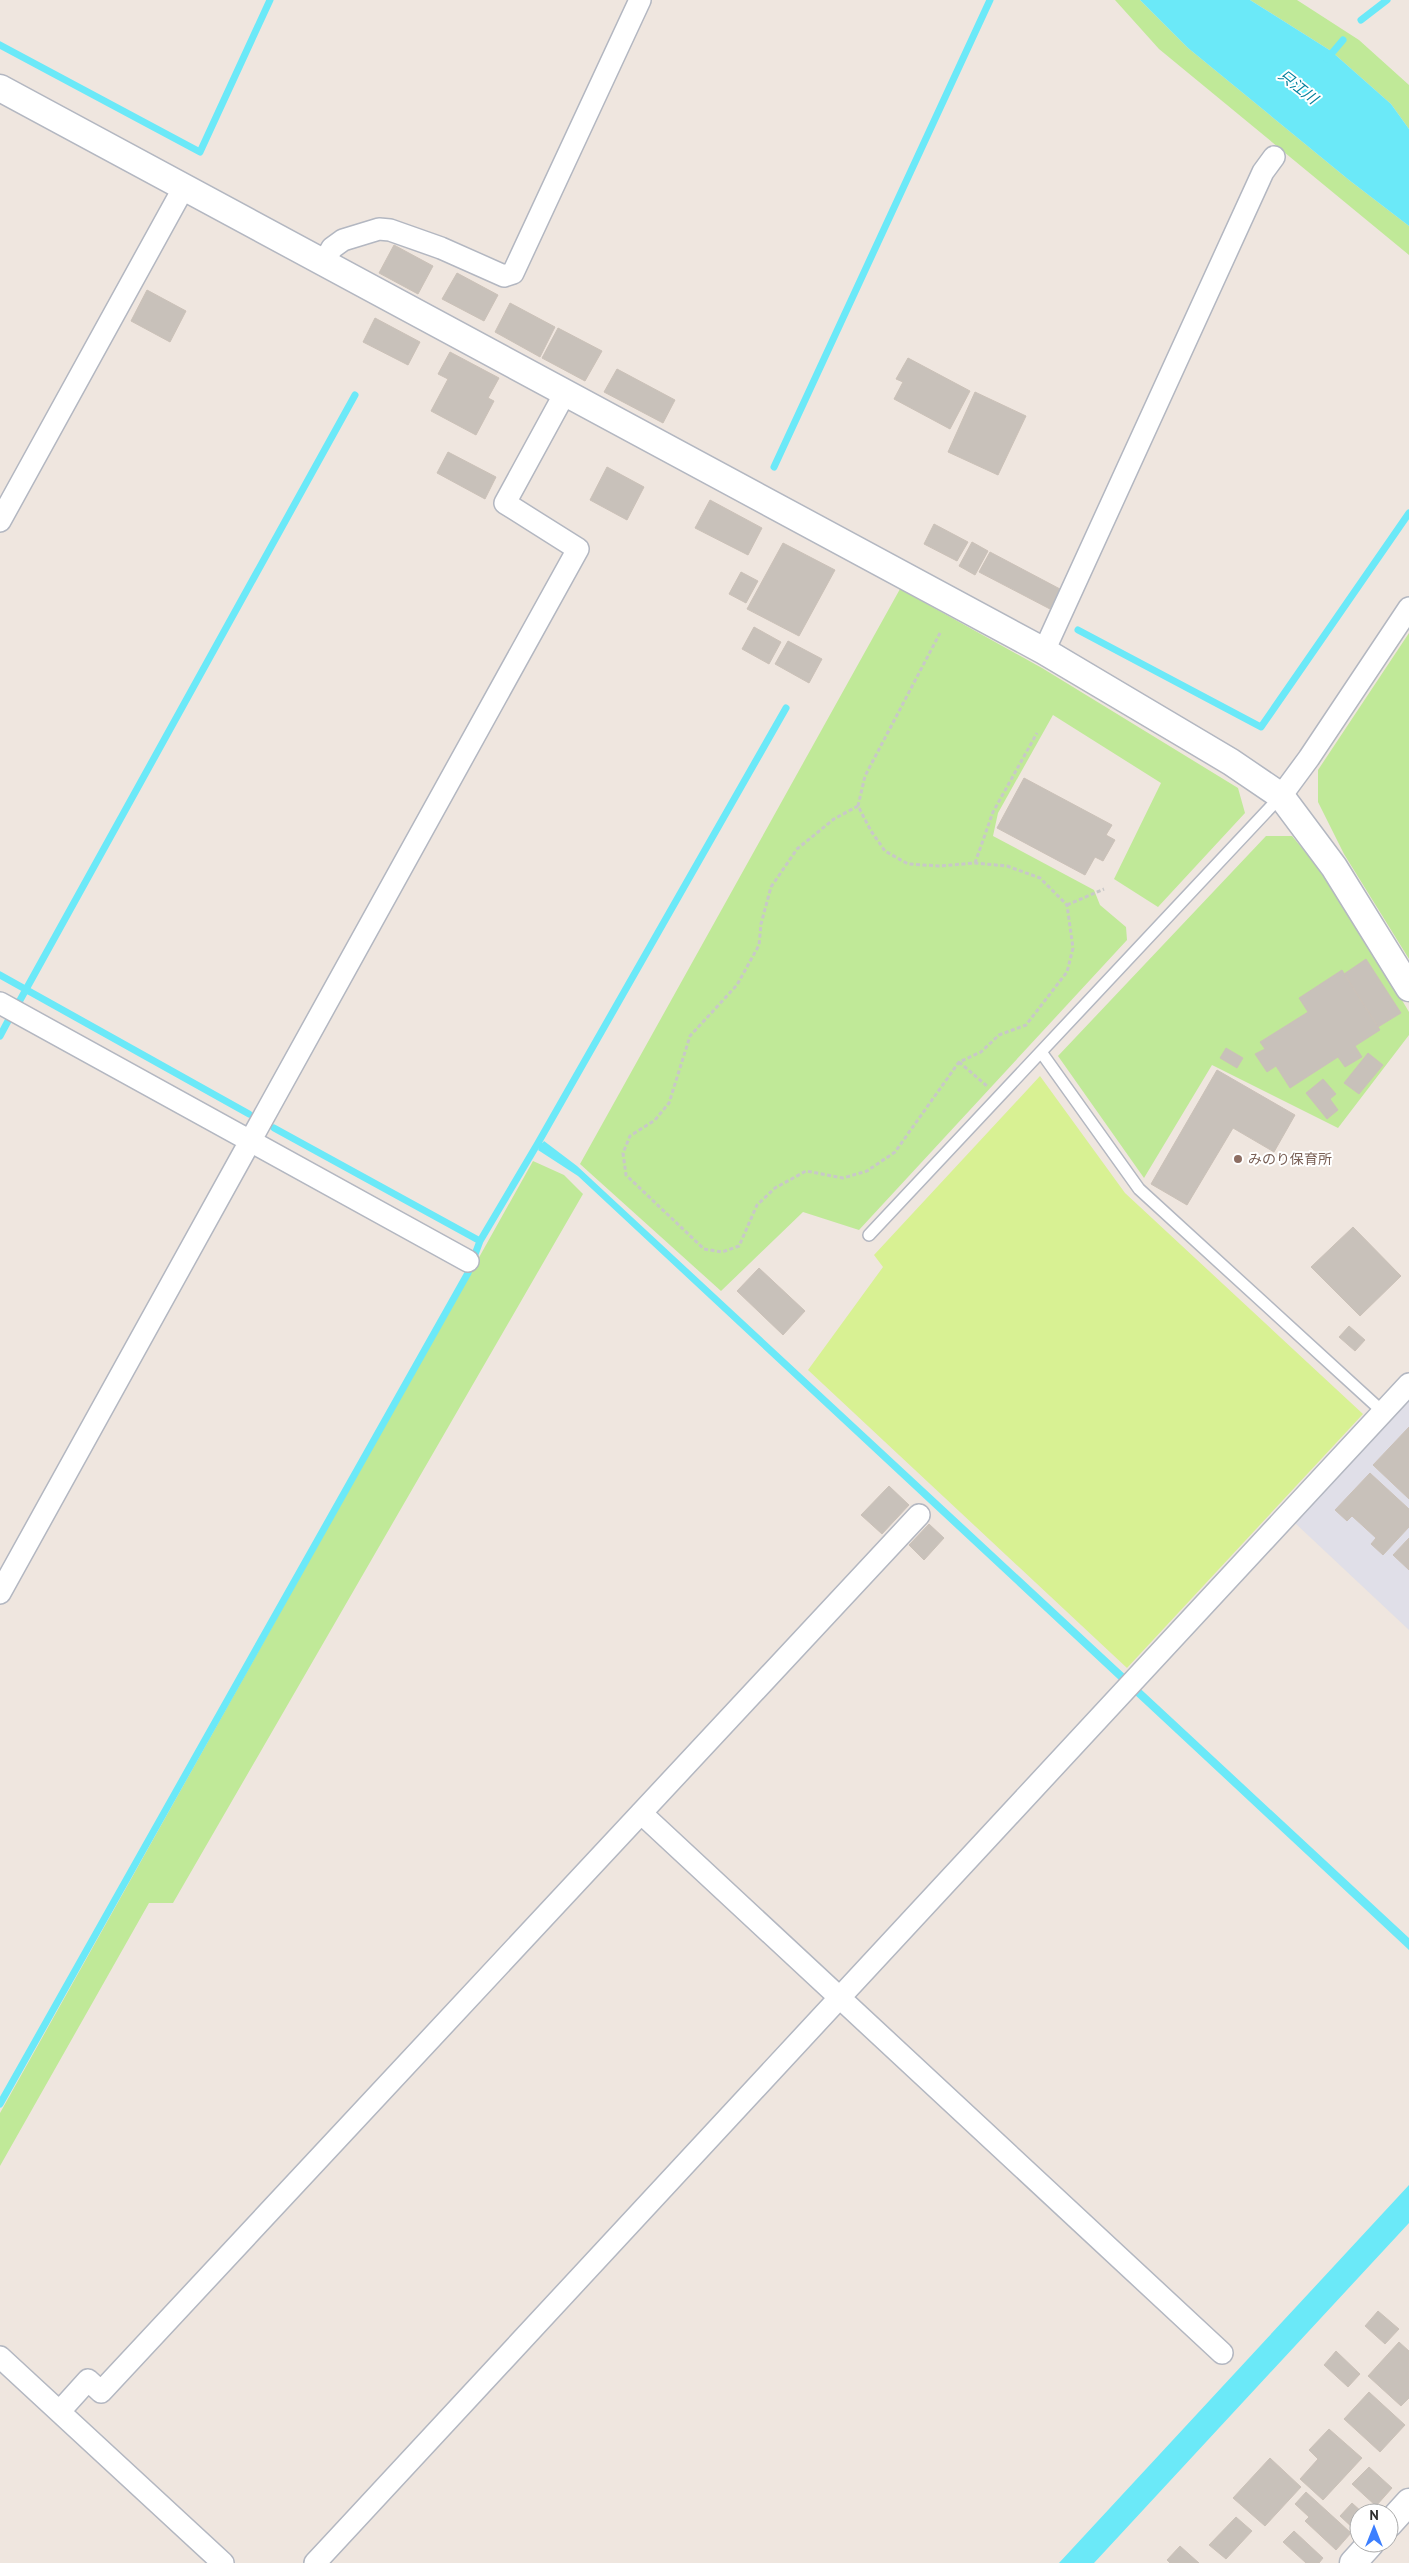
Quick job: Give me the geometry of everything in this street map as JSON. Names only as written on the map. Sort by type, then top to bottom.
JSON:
[{"type":"street","points":[[324,262],[332,248],[343,240],[379,229],[390,230],[441,248],[504,276],[513,273],[640,0]]},
{"type":"street","points":[[0,88],[1044,651],[1231,762],[1281,796],[1334,867],[1409,988]]},
{"type":"street","points":[[1044,651],[1263,172],[1274,157]]},
{"type":"street","points":[[0,520],[184,188]]},
{"type":"street","points":[[0,1593],[578,549],[505,504],[565,393]]},
{"type":"street","points":[[1281,796],[1309,758],[1409,608]]},
{"type":"street","points":[[0,1003],[468,1261]]},
{"type":"street","points":[[315,2563],[1409,1384]]},
{"type":"street","points":[[60,2411],[88,2380],[101,2392],[919,1515]]},
{"type":"street","points":[[641,1813],[1222,2353]]},
{"type":"street","points":[[0,2358],[224,2563]]},
{"type":"street","points":[[1399,2513],[1409,2502]]},
{"type":"street","points":[[1353,2563],[1362,2553]]},
{"type":"lane","points":[[869,1236],[1281,796]]},
{"type":"lane","points":[[1040,1052],[1139,1190],[1383,1412]]},
{"type":"path","points":[[858,806],[834,819],[797,849],[771,887],[761,924],[759,946],[737,985],[690,1036],[669,1103],[655,1120],[630,1136],[623,1153],[626,1175],[704,1249],[722,1252],[740,1246],[757,1205],[775,1188],[806,1171],[843,1178],[867,1171],[895,1152],[959,1062],[981,1052],[999,1035],[1026,1025],[1067,972],[1073,948],[1067,905],[1040,878],[1007,866],[975,863],[938,866],[908,864],[885,850],[858,806],[865,776],[940,633]]},
{"type":"path","points":[[975,863],[993,812],[1037,733]]},
{"type":"path","points":[[1067,905],[1104,890]]},
{"type":"path","points":[[959,1062],[999,1096]]},
{"type":"shaded area","points":[[1409,1401],[1409,1630],[1295,1523]]},
{"type":"green space","points":[[1115,0],[1140,0],[1188,48],[1349,180],[1409,226],[1409,255],[1159,49]]},
{"type":"green space","points":[[1250,0],[1297,0],[1359,40],[1409,85],[1409,129],[1391,104],[1331,51]]},
{"type":"green space","points":[[900,589],[1042,668],[1238,788],[1245,813],[1158,907],[1114,879],[1161,783],[1053,715],[998,813],[993,836],[1094,890],[1100,905],[1126,927],[1127,940],[859,1230],[803,1212],[721,1291],[580,1164]]},
{"type":"green space","points":[[1409,633],[1409,959],[1344,854],[1318,802],[1318,770]]},
{"type":"green space","points":[[1266,836],[1292,836],[1336,889],[1409,1012],[1409,1035],[1338,1128],[1212,1065],[1144,1178],[1058,1056]]},
{"type":"green space","points":[[1040,1076],[1125,1193],[1363,1414],[1127,1668],[808,1370],[883,1267],[874,1255]]},
{"type":"green space","points":[[533,1161],[564,1175],[583,1194],[173,1903],[149,1903],[0,2166],[0,2113]]},
{"type":"water","name":"只江川","points":[[1140,0],[1250,0],[1331,51],[1391,104],[1409,129],[1409,226],[1349,180],[1188,48]]},
{"type":"water","points":[[544,1141],[577,1166],[1409,1938],[1409,1950],[578,1176],[538,1150]]},
{"type":"water","points":[[1409,2185],[1409,2223],[1094,2563],[1059,2563]]},
{"type":"building","points":[[394,245],[433,266],[418,294],[379,273]]},
{"type":"building","points":[[457,273],[498,295],[484,321],[442,299]]},
{"type":"building","points":[[147,290],[186,311],[170,342],[131,321]]},
{"type":"building","points":[[510,303],[555,327],[540,357],[495,332]]},
{"type":"building","points":[[375,318],[420,342],[408,365],[363,342]]},
{"type":"building","points":[[558,328],[602,351],[585,381],[542,358]]},
{"type":"building","points":[[450,352],[499,378],[488,398],[494,401],[476,435],[431,411],[448,379],[438,374]]},
{"type":"building","points":[[908,358],[970,391],[950,429],[894,399],[903,382],[896,379]]},
{"type":"building","points":[[617,369],[675,400],[663,423],[604,392]]},
{"type":"building","points":[[975,392],[1026,416],[998,475],[948,452]]},
{"type":"building","points":[[448,452],[496,477],[485,499],[437,473]]},
{"type":"building","points":[[607,467],[644,487],[627,520],[590,500]]},
{"type":"building","points":[[710,500],[762,528],[748,555],[695,528]]},
{"type":"building","points":[[934,524],[968,542],[957,561],[924,544]]},
{"type":"building","points":[[972,542],[988,551],[975,575],[959,566]]},
{"type":"building","points":[[783,543],[835,570],[799,636],[747,609]]},
{"type":"building","points":[[990,552],[1060,589],[1050,609],[979,572]]},
{"type":"building","points":[[741,572],[758,581],[746,603],[729,594]]},
{"type":"building","points":[[754,627],[781,642],[769,664],[742,649]]},
{"type":"building","points":[[788,641],[822,659],[809,683],[775,664]]},
{"type":"building","points":[[1024,778],[1112,825],[1106,835],[1115,840],[1103,861],[1095,857],[1085,875],[997,828]]},
{"type":"building","points":[[1366,959],[1401,1013],[1378,1027],[1344,974]]},
{"type":"building","points":[[1342,970],[1380,1030],[1355,1046],[1362,1057],[1345,1067],[1338,1057],[1290,1088],[1276,1066],[1267,1072],[1255,1054],[1265,1049],[1260,1042],[1308,1012],[1299,998]]},
{"type":"building","points":[[1226,1048],[1243,1058],[1237,1068],[1220,1058]]},
{"type":"building","points":[[1368,1053],[1383,1065],[1359,1094],[1344,1083]]},
{"type":"building","points":[[1217,1070],[1295,1115],[1274,1152],[1233,1128],[1187,1205],[1151,1184]]},
{"type":"building","points":[[1323,1079],[1336,1094],[1330,1099],[1338,1110],[1327,1119],[1306,1093]]},
{"type":"building","points":[[1353,1227],[1401,1276],[1360,1316],[1311,1267]]},
{"type":"building","points":[[759,1268],[805,1311],[783,1335],[737,1291]]},
{"type":"building","points":[[1349,1326],[1365,1340],[1355,1351],[1339,1337]]},
{"type":"building","points":[[1409,1427],[1409,1499],[1373,1465]]},
{"type":"building","points":[[1370,1473],[1409,1509],[1409,1527],[1383,1555],[1371,1544],[1376,1538],[1352,1516],[1347,1521],[1335,1510]]},
{"type":"building","points":[[889,1486],[909,1505],[882,1534],[861,1515]]},
{"type":"building","points":[[929,1524],[944,1538],[924,1560],[909,1545]]},
{"type":"building","points":[[1409,1538],[1409,1570],[1393,1555]]},
{"type":"building","points":[[1378,2311],[1399,2329],[1385,2344],[1365,2326]]},
{"type":"building","points":[[1399,2342],[1409,2351],[1409,2398],[1401,2406],[1368,2376]]},
{"type":"building","points":[[1336,2351],[1360,2374],[1348,2387],[1324,2365]]},
{"type":"building","points":[[1369,2392],[1405,2425],[1380,2452],[1344,2419]]},
{"type":"building","points":[[1329,2429],[1362,2458],[1323,2500],[1300,2479],[1318,2459],[1309,2450]]},
{"type":"building","points":[[1270,2458],[1301,2487],[1265,2526],[1233,2498]]},
{"type":"building","points":[[1369,2467],[1392,2488],[1379,2503],[1373,2503],[1352,2484]]},
{"type":"building","points":[[1306,2492],[1349,2531],[1349,2535],[1336,2550],[1305,2521],[1309,2517],[1295,2504]]},
{"type":"building","points":[[1349,2506],[1349,2524],[1340,2516]]},
{"type":"building","points":[[1236,2517],[1252,2531],[1226,2559],[1209,2545]]},
{"type":"building","points":[[1294,2531],[1323,2558],[1319,2563],[1306,2563],[1283,2542]]},
{"type":"building","points":[[1180,2546],[1199,2563],[1170,2563],[1167,2560]]},
{"type":"waterway","points":[[0,45],[200,152],[270,0]]},
{"type":"waterway","points":[[774,467],[990,0]]},
{"type":"waterway","points":[[1361,20],[1387,0]]},
{"type":"waterway","points":[[1327,59],[1343,40]]},
{"type":"waterway","points":[[19,1002],[355,395]]},
{"type":"waterway","points":[[1078,630],[1261,727],[1409,513]]},
{"type":"waterway","points":[[538,1143],[786,708]]},
{"type":"waterway","points":[[0,975],[249,1114]]},
{"type":"waterway","points":[[0,1036],[8,1021]]},
{"type":"waterway","points":[[274,1128],[480,1241],[538,1143],[540,1145]]},
{"type":"waterway","points":[[0,2104],[468,1273],[480,1241]]},
{"type":"place","name":"みのり保育所","points":[[1238,1159]]}]
